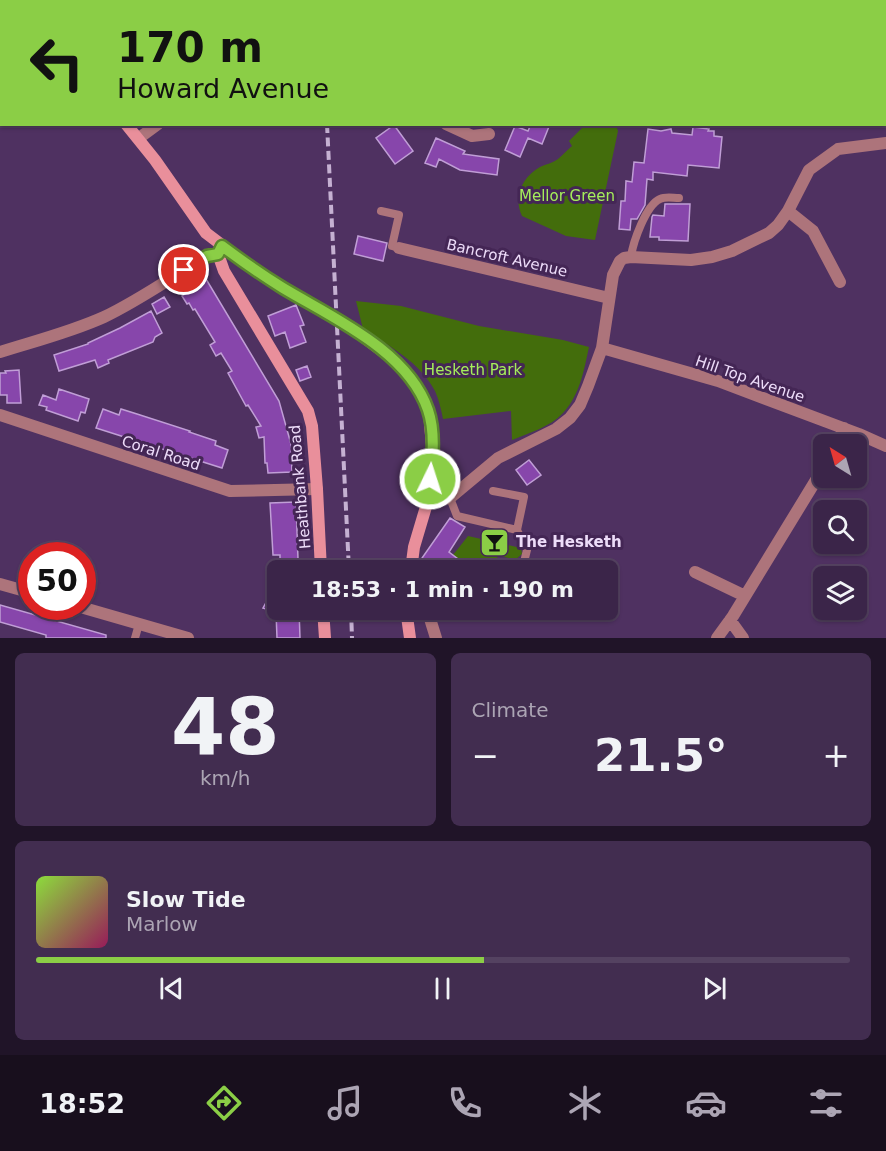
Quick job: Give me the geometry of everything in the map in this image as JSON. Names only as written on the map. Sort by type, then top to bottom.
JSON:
[{"type":"main road","points":[[128,126],[220,250],[346,324],[398,363],[414,382],[429,412],[433,458],[428,500],[412,560]]},
{"type":"main road","name":"Heathbank Road","points":[[220,250],[224,271],[308,411],[312,426],[321,560]]},
{"type":"main road","points":[[324,620],[325,638]]},
{"type":"main road","points":[[408,620],[410,638]]},
{"type":"street","points":[[138,138],[155,126]]},
{"type":"street","points":[[450,126],[472,136],[489,134]]},
{"type":"street","points":[[428,500],[450,498],[498,458],[556,429],[570,418],[584,395],[602,348],[613,275],[620,261],[632,257],[690,260],[712,257],[732,250],[769,233],[778,225],[788,211],[809,170],[837,149],[886,143]]},
{"type":"street","points":[[788,211],[813,231],[840,282]]},
{"type":"street","name":"Bancroft Avenue","points":[[399,248],[609,298]]},
{"type":"street","points":[[0,352],[71,330],[106,316],[220,250]]},
{"type":"street","name":"Hill Top Avenue","points":[[602,348],[718,381],[886,446]]},
{"type":"street","name":"Coral Road","points":[[0,415],[230,491],[317,489]]},
{"type":"street","points":[[841,434],[844,428]]},
{"type":"street","points":[[717,638],[813,485]]},
{"type":"street","points":[[695,572],[745,596]]},
{"type":"street","points":[[0,584],[18,589]]},
{"type":"street","points":[[96,612],[188,638]]},
{"type":"street","points":[[431,620],[436,638]]},
{"type":"street","points":[[730,620],[743,638]]},
{"type":"lane","points":[[632,257],[635,238],[652,205],[662,198],[679,198]]},
{"type":"lane","points":[[381,211],[399,215],[392,246],[399,248]]},
{"type":"lane","points":[[493,490],[524,497],[517,530],[526,550],[524,560]]},
{"type":"lane","points":[[450,498],[457,516],[517,530]]},
{"type":"lane","points":[[135,638],[139,624]]},
{"type":"green space","name":"Mellor Green","points":[[584,126],[616,126],[618,131],[595,240],[566,236],[522,216],[519,209],[519,195],[528,176],[560,157],[572,146],[569,141]]},
{"type":"green space","name":"Hesketh Park","points":[[356,301],[401,306],[479,326],[563,340],[589,347],[574,398],[558,418],[512,440],[511,411],[443,419],[436,394],[429,381],[412,363],[363,329]]},
{"type":"green space","points":[[468,536],[521,548],[522,554],[515,560],[498,555],[497,560],[460,560],[453,555]]},
{"type":"building","points":[[395,126],[413,151],[395,164],[376,138]]},
{"type":"building","points":[[515,126],[528,131],[530,126],[549,126],[542,144],[528,138],[520,157],[505,150]]},
{"type":"building","points":[[693,127],[709,129],[708,131],[714,131],[714,136],[722,137],[719,168],[688,165],[687,176],[653,172],[653,180],[647,179],[645,205],[637,219],[631,219],[630,230],[619,229],[621,201],[625,201],[626,181],[632,182],[634,162],[644,163],[648,129],[661,131],[671,129],[672,133],[692,135]]},
{"type":"building","points":[[436,138],[465,151],[463,154],[499,159],[497,175],[460,170],[439,159],[436,167],[425,163]]},
{"type":"building","points":[[665,204],[690,204],[688,241],[659,240],[659,237],[650,237],[652,217],[653,215],[664,216]]},
{"type":"building","points":[[358,236],[387,243],[383,261],[354,254]]},
{"type":"building","points":[[203,274],[279,401],[291,444],[292,472],[268,473],[267,463],[265,463],[264,437],[259,438],[256,427],[261,426],[248,405],[246,406],[228,373],[232,371],[221,353],[216,356],[210,345],[215,342],[195,309],[193,310],[189,303],[187,304],[182,296],[185,294],[181,287]]},
{"type":"building","points":[[164,297],[170,307],[157,314],[152,304]]},
{"type":"building","points":[[296,305],[304,325],[300,326],[306,342],[290,348],[285,332],[275,336],[268,316]]},
{"type":"building","points":[[151,311],[162,333],[155,337],[153,342],[108,360],[109,363],[98,368],[95,360],[59,371],[54,355],[88,344]]},
{"type":"building","points":[[307,366],[311,377],[300,381],[296,370]]},
{"type":"building","points":[[19,370],[21,403],[7,403],[7,395],[0,395],[0,373]]},
{"type":"building","points":[[59,389],[89,399],[85,413],[81,412],[78,421],[46,410],[47,407],[39,405],[43,395],[56,400]]},
{"type":"building","points":[[103,409],[119,415],[121,409],[216,441],[215,445],[228,450],[222,468],[96,428]]},
{"type":"building","points":[[529,460],[541,475],[527,485],[516,470]]},
{"type":"building","points":[[296,502],[298,559],[280,560],[280,555],[273,555],[270,503]]},
{"type":"building","points":[[450,518],[465,527],[449,552],[457,560],[421,560]]},
{"type":"building","points":[[0,605],[18,610],[18,620],[53,620],[106,635],[106,638],[46,638],[46,635],[0,622]]},
{"type":"building","points":[[276,620],[299,620],[300,638],[277,638]]},
{"type":"railway","points":[[327,126],[349,560]]},
{"type":"railway","points":[[351,620],[352,638]]},
{"type":"place","name":"The Hesketh","points":[[495,542]]},
{"type":"route","points":[[184,270],[207,256],[218,254],[222,246],[280,286],[346,324],[398,363],[414,382],[429,412],[433,458],[430,479]]}]
